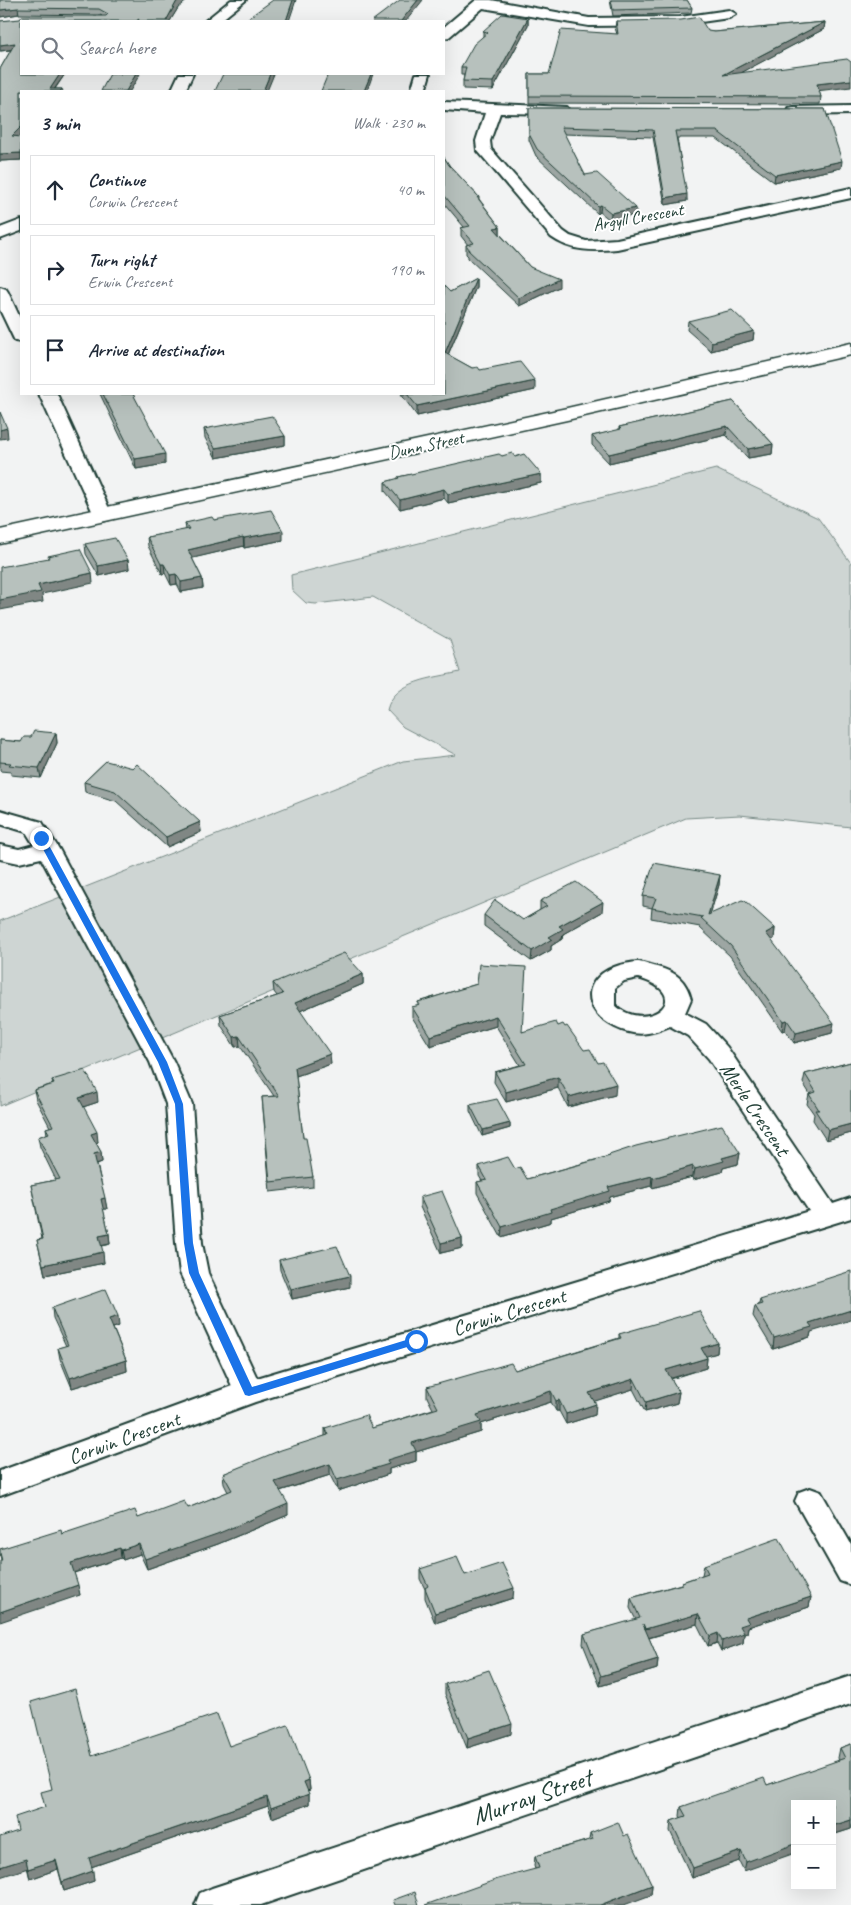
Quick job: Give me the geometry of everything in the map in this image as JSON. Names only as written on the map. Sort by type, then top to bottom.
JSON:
[{"type":"street","points":[[213,20],[239,0]]},
{"type":"street","points":[[445,33],[482,2],[589,22],[680,21],[729,14]]},
{"type":"street","points":[[178,90],[186,75]]},
{"type":"street","points":[[418,90],[423,75]]},
{"type":"street","points":[[445,106],[574,110]]},
{"type":"street","name":"Argyll Crescent","points":[[494,109],[483,141],[484,150],[557,234],[567,242],[587,246],[617,244],[851,193]]},
{"type":"street","points":[[782,110],[851,110]]},
{"type":"street","points":[[0,234],[20,225]]},
{"type":"street","points":[[0,292],[20,334]]},
{"type":"street","name":"Dunn Street","points":[[0,537],[567,414],[851,348]]},
{"type":"street","points":[[48,395],[103,515]]},
{"type":"street","points":[[0,817],[34,827],[162,1062],[179,1104],[189,1243],[194,1273],[249,1392]]},
{"type":"street","points":[[0,852],[19,856],[48,850]]},
{"type":"street","name":"Merle Crescent","points":[[671,1016],[697,1030],[718,1053],[839,1212]]},
{"type":"street","name":"Corwin Crescent","points":[[0,1484],[249,1392],[839,1212]]},
{"type":"street","points":[[810,1501],[851,1572]]},
{"type":"street","name":"Murray Street","points":[[212,1905],[851,1690]]},
{"type":"shaded area","points":[[716,469],[818,518],[851,563],[851,827],[740,815],[686,818],[0,1106],[0,921],[403,761],[456,755],[403,727],[387,710],[391,700],[407,686],[460,672],[450,640],[373,597],[316,604],[306,603],[292,590],[291,575]]},
{"type":"building","points":[[0,0],[179,0],[167,20],[20,20],[20,75],[59,75],[50,89],[62,89],[20,90],[20,128],[12,136],[20,137],[20,153],[0,154],[0,69],[15,43],[0,45],[0,21],[20,19],[22,16],[106,16],[108,14],[99,9],[18,8],[0,10]]},
{"type":"building","points":[[273,0],[293,0],[286,20],[245,20]]},
{"type":"building","points":[[400,0],[418,0],[402,20],[373,20]]},
{"type":"building","points":[[611,0],[687,0],[692,8],[613,10]]},
{"type":"building","points":[[502,14],[528,18],[493,82],[463,81],[466,67],[461,67],[474,44],[488,32],[483,31]]},
{"type":"building","points":[[699,17],[708,31],[714,32],[825,22],[723,75],[847,59],[851,62],[851,80],[817,84],[821,97],[529,96],[529,74],[549,74],[561,30],[618,34],[616,21],[681,20]]},
{"type":"building","points":[[109,75],[135,75],[127,90],[102,90]]},
{"type":"building","points":[[223,75],[270,75],[263,90],[215,90]]},
{"type":"building","points":[[328,75],[371,75],[364,90],[321,90]]},
{"type":"building","points":[[529,108],[825,109],[842,161],[775,175],[717,131],[675,131],[687,194],[665,198],[653,130],[561,127],[585,175],[597,173],[636,208],[611,213],[601,205],[598,206],[537,149],[529,134]]},
{"type":"building","points":[[445,159],[479,197],[477,197],[500,227],[494,228],[530,267],[559,279],[519,298],[468,250],[470,250],[466,245],[474,243],[461,228],[470,226],[445,196]]},
{"type":"building","points":[[476,278],[445,353],[445,287],[450,292]]},
{"type":"building","points":[[732,310],[754,331],[712,342],[688,321]]},
{"type":"building","points":[[445,353],[472,368],[478,367],[480,370],[520,362],[535,381],[417,406],[408,395],[445,395]]},
{"type":"building","points":[[103,395],[134,395],[165,454],[135,459]]},
{"type":"building","points":[[733,401],[773,444],[748,449],[727,426],[609,454],[592,436],[621,429],[619,427]]},
{"type":"building","points":[[0,412],[7,428],[0,430]]},
{"type":"building","points":[[272,416],[285,436],[215,448],[204,429]]},
{"type":"building","points":[[512,453],[515,457],[524,454],[541,474],[448,494],[444,489],[400,500],[385,482],[398,477],[499,454],[502,456]]},
{"type":"building","points":[[271,510],[283,531],[243,537],[188,550],[202,578],[181,582],[176,574],[170,575],[164,564],[161,564],[147,537],[189,529],[185,523],[212,517],[214,520]]},
{"type":"building","points":[[115,538],[128,560],[98,566],[85,544]]},
{"type":"building","points":[[80,549],[92,573],[38,585],[41,592],[0,600],[0,567],[49,558],[48,556]]},
{"type":"building","points":[[34,731],[56,733],[39,768],[9,765],[11,763],[0,762],[0,740],[21,742],[24,737],[31,737]]},
{"type":"building","points":[[106,761],[133,768],[137,764],[200,822],[166,837],[115,791],[84,782]]},
{"type":"building","points":[[654,863],[720,875],[708,915],[742,900],[745,901],[775,928],[766,933],[834,1023],[796,1033],[787,1020],[783,1021],[731,946],[701,918],[703,917],[652,908],[656,898],[643,896]]},
{"type":"building","points":[[576,882],[603,902],[559,926],[563,929],[549,937],[552,939],[532,951],[484,915],[495,900],[523,920],[547,906],[540,901]]},
{"type":"building","points":[[344,953],[363,974],[295,1003],[330,1054],[295,1067],[303,1138],[306,1138],[313,1177],[270,1182],[262,1097],[279,1096],[239,1036],[234,1037],[220,1015],[283,994],[273,983]]},
{"type":"building","points":[[479,964],[526,967],[522,1032],[556,1022],[558,1026],[563,1024],[565,1027],[567,1026],[584,1050],[590,1049],[598,1063],[603,1062],[616,1084],[569,1097],[558,1077],[506,1092],[495,1072],[526,1064],[496,1016],[430,1036],[412,1007],[420,1005],[418,1002],[477,984]]},
{"type":"building","points":[[851,1062],[851,1124],[828,1130],[815,1110],[819,1110],[809,1094],[816,1092],[805,1074]]},
{"type":"building","points":[[85,1070],[97,1092],[79,1098],[97,1132],[91,1134],[101,1152],[94,1154],[105,1198],[101,1199],[109,1234],[99,1236],[103,1252],[43,1265],[37,1240],[43,1239],[31,1185],[60,1179],[38,1137],[49,1133],[46,1128],[53,1126],[34,1090],[54,1084],[52,1080]]},
{"type":"building","points":[[497,1099],[510,1123],[483,1130],[470,1105]]},
{"type":"building","points":[[722,1125],[740,1153],[722,1158],[724,1161],[695,1169],[693,1166],[653,1178],[652,1176],[608,1187],[610,1191],[550,1209],[551,1212],[502,1227],[477,1182],[487,1180],[479,1166],[508,1157],[515,1169],[520,1167],[527,1179],[610,1156],[636,1146]]},
{"type":"building","points":[[442,1191],[462,1238],[441,1243],[420,1197]]},
{"type":"building","points":[[337,1246],[350,1276],[291,1289],[279,1260]]},
{"type":"building","points":[[851,1271],[851,1310],[809,1323],[812,1327],[774,1338],[755,1306],[762,1304],[760,1300]]},
{"type":"building","points":[[106,1289],[118,1316],[109,1319],[126,1360],[70,1378],[58,1348],[68,1345],[52,1308]]},
{"type":"building","points":[[699,1311],[718,1343],[701,1348],[707,1358],[666,1370],[679,1392],[646,1402],[634,1379],[589,1393],[596,1404],[566,1414],[559,1400],[556,1401],[551,1391],[477,1415],[481,1422],[412,1443],[416,1451],[387,1460],[389,1464],[337,1480],[330,1464],[275,1482],[288,1504],[217,1534],[145,1559],[139,1544],[71,1563],[78,1585],[0,1612],[0,1561],[2,1561],[0,1549],[61,1530],[62,1534],[135,1510],[138,1518],[184,1501],[188,1508],[232,1490],[223,1474],[281,1450],[328,1435],[325,1428],[366,1415],[372,1428],[438,1408],[427,1387],[511,1363],[515,1370],[621,1338],[619,1334]]},
{"type":"building","points":[[779,1538],[811,1597],[746,1618],[749,1623],[740,1626],[744,1633],[722,1641],[718,1633],[710,1636],[698,1614],[645,1629],[658,1659],[601,1676],[584,1634],[640,1618],[631,1598],[682,1584],[682,1582],[708,1573],[704,1565]]},
{"type":"building","points":[[457,1557],[465,1575],[502,1563],[514,1588],[435,1613],[425,1588],[428,1586],[420,1569]]},
{"type":"building","points":[[489,1670],[512,1724],[468,1738],[445,1684]]},
{"type":"building","points":[[75,1689],[92,1756],[217,1714],[229,1746],[288,1725],[309,1780],[304,1782],[309,1794],[271,1808],[267,1797],[89,1858],[93,1871],[62,1882],[56,1860],[28,1869],[26,1859],[0,1867],[0,1837],[18,1831],[15,1817],[45,1807],[41,1792],[52,1789],[31,1702]]},
{"type":"building","points":[[851,1744],[851,1820],[836,1825],[836,1800],[791,1800],[791,1845],[746,1862],[741,1851],[693,1868],[671,1821],[686,1816],[681,1807],[764,1778],[767,1785],[845,1758],[840,1748]]},
{"type":"building","points":[[618,1822],[624,1836],[628,1834],[652,1885],[600,1905],[425,1905],[498,1879],[539,1868],[535,1856],[593,1839],[590,1833]]},
{"type":"building","points":[[415,1892],[419,1905],[395,1905],[393,1900]]},
{"type":"route","points":[[41,838],[162,1062],[179,1104],[189,1243],[194,1273],[249,1392],[416,1341]]}]
